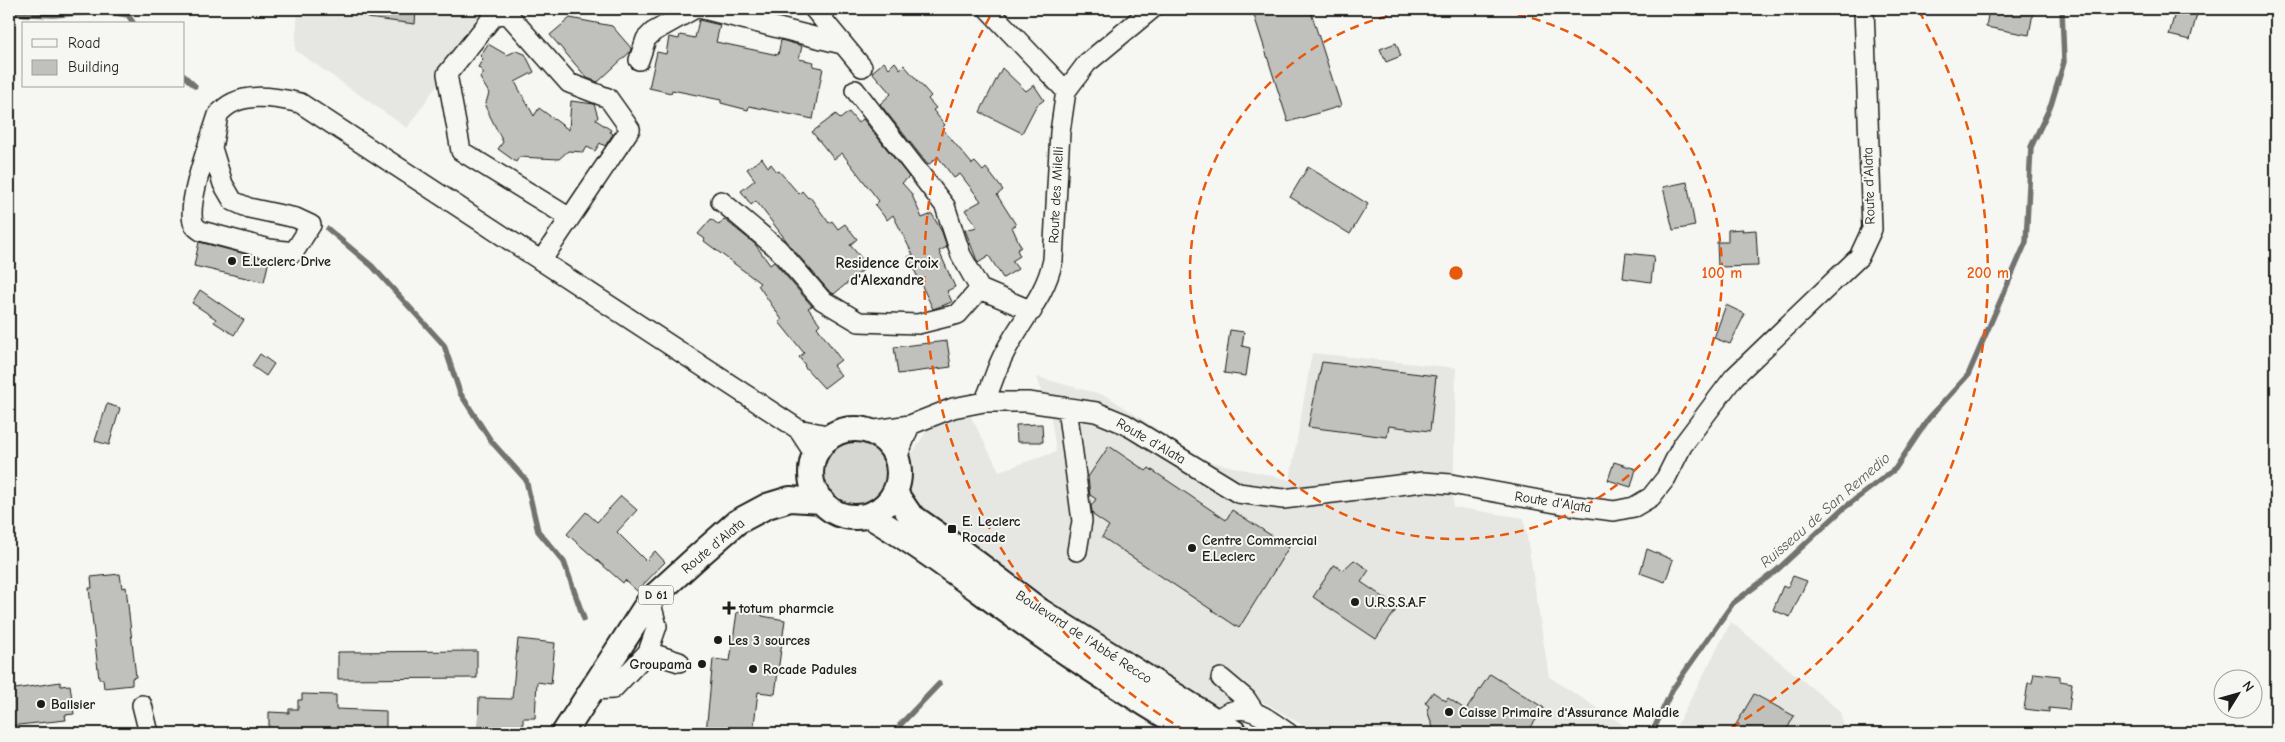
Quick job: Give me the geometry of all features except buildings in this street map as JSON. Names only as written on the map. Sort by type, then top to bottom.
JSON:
[{"type":"main road","points":[[856,429],[869,431],[881,437],[890,446],[897,458],[899,482],[888,503],[868,515],[855,517],[843,515],[831,510],[815,490],[812,466],[815,455],[822,444],[832,436],[843,431],[856,429]]},
{"type":"main road","name":"Route d'Alata","points":[[790,499],[812,478]]},
{"type":"main road","name":"Boulevard de l'Abbé Recco","points":[[894,493],[910,515],[1040,612],[1225,727]]},
{"type":"main road","name":"Route d'Alata","points":[[564,733],[590,690],[650,600],[737,522],[767,506],[790,499],[822,501]]},
{"type":"main road","name":"Boulevard de l'Abbé Recco","points":[[868,515],[897,532],[1041,635],[1138,700],[1194,733]]},
{"type":"street","points":[[639,60],[646,39],[653,32],[694,9]]},
{"type":"street","points":[[703,9],[842,44]]},
{"type":"street","points":[[814,9],[862,68]]},
{"type":"street","points":[[988,9],[1066,91]]},
{"type":"street","name":"Route des Milelli","points":[[984,402],[1004,352],[1032,311],[1049,277],[1053,260],[1060,132],[1066,91],[1087,63],[1152,9]]},
{"type":"street","name":"Route d'Alata","points":[[869,431],[910,425],[953,408],[984,402],[1028,402],[1096,412],[1125,424],[1238,493],[1283,498],[1423,482],[1451,484],[1605,510],[1614,511],[1634,507],[1651,497],[1666,478],[1682,446],[1734,377],[1859,257],[1872,229],[1864,9]]},
{"type":"street","points":[[541,261],[570,218],[630,129],[608,98],[569,82],[506,12],[493,17],[447,74],[461,151],[570,218]]},
{"type":"street","points":[[855,90],[945,206],[961,255],[980,290],[1032,311]]},
{"type":"street","points":[[218,115],[212,148],[223,184],[233,201],[249,208],[296,218],[311,225],[294,252],[269,249],[201,231],[194,225],[192,216],[197,184],[218,115],[225,106],[248,99],[270,96],[300,103],[798,429],[832,436]]},
{"type":"street","points":[[721,201],[778,249],[822,300],[860,322],[918,324],[958,314],[980,290]]},
{"type":"street","points":[[1068,408],[1082,521],[1077,551]]},
{"type":"street","points":[[897,458],[910,425]]},
{"type":"street","points":[[798,429],[815,455]]},
{"type":"street","points":[[590,690],[613,689],[648,652],[657,626],[650,600]]},
{"type":"street","points":[[648,652],[680,662]]},
{"type":"street","points":[[1221,678],[1246,699],[1254,711],[1288,733]]},
{"type":"street","points":[[142,705],[149,733]]},
{"type":"street","points":[[1225,727],[1223,714],[1240,709],[1254,711]]},
{"type":"shaded area","points":[[298,9],[490,9],[407,128],[295,50]]},
{"type":"shaded area","points":[[1312,353],[1456,368],[1453,507],[1524,518],[1549,677],[1636,733],[1316,733],[1243,690],[1227,712],[1199,703],[923,511],[909,493],[907,462],[929,427],[945,418],[970,415],[999,471],[1056,452],[1051,417],[1037,377],[1107,396],[1203,460],[1290,480]]},
{"type":"shaded area","points":[[849,440],[861,440],[878,449],[885,460],[887,472],[885,484],[878,495],[861,504],[849,504],[837,499],[828,490],[823,478],[823,466],[828,454],[837,445]]},
{"type":"shaded area","points":[[1731,622],[1840,711],[1845,733],[1673,733]]},
{"type":"waterway","name":"Ruisseau de San Remedio","points":[[1652,733],[1672,690],[1733,603],[1776,571],[1844,508],[1895,469],[1929,418],[1968,375],[2026,242],[2031,147],[2051,105],[2064,62],[2062,9]]},
{"type":"waterway","points":[[9,13],[53,15],[104,11],[128,15],[133,22]]},
{"type":"waterway","points":[[185,77],[195,86]]},
{"type":"waterway","points":[[328,229],[372,266],[444,345],[460,393],[491,441],[526,480],[538,531],[564,562],[584,619]]},
{"type":"waterway","points":[[901,733],[900,725],[939,684]]},
{"type":"place","name":"E.Leclerc Drive","points":[[232,261]]},
{"type":"place","name":"E. Leclerc Rocade","points":[[952,529]]},
{"type":"place","name":"Centre Commercial E.Leclerc","points":[[1192,548]]},
{"type":"place","name":"U.R.S.S.A.F","points":[[1355,602]]},
{"type":"place","name":"totum pharmcie","points":[[729,608]]},
{"type":"place","name":"Les 3 sources","points":[[718,640]]},
{"type":"place","name":"Groupama","points":[[702,664]]},
{"type":"place","name":"Rocade Padules","points":[[753,669]]},
{"type":"place","name":"Ballsier","points":[[41,704]]},
{"type":"place","name":"Caisse Primaire d'Assurance Maladie","points":[[1449,712]]},
{"type":"district","name":"Residence Croix d'Alexandre","points":[[887,272]]}]
